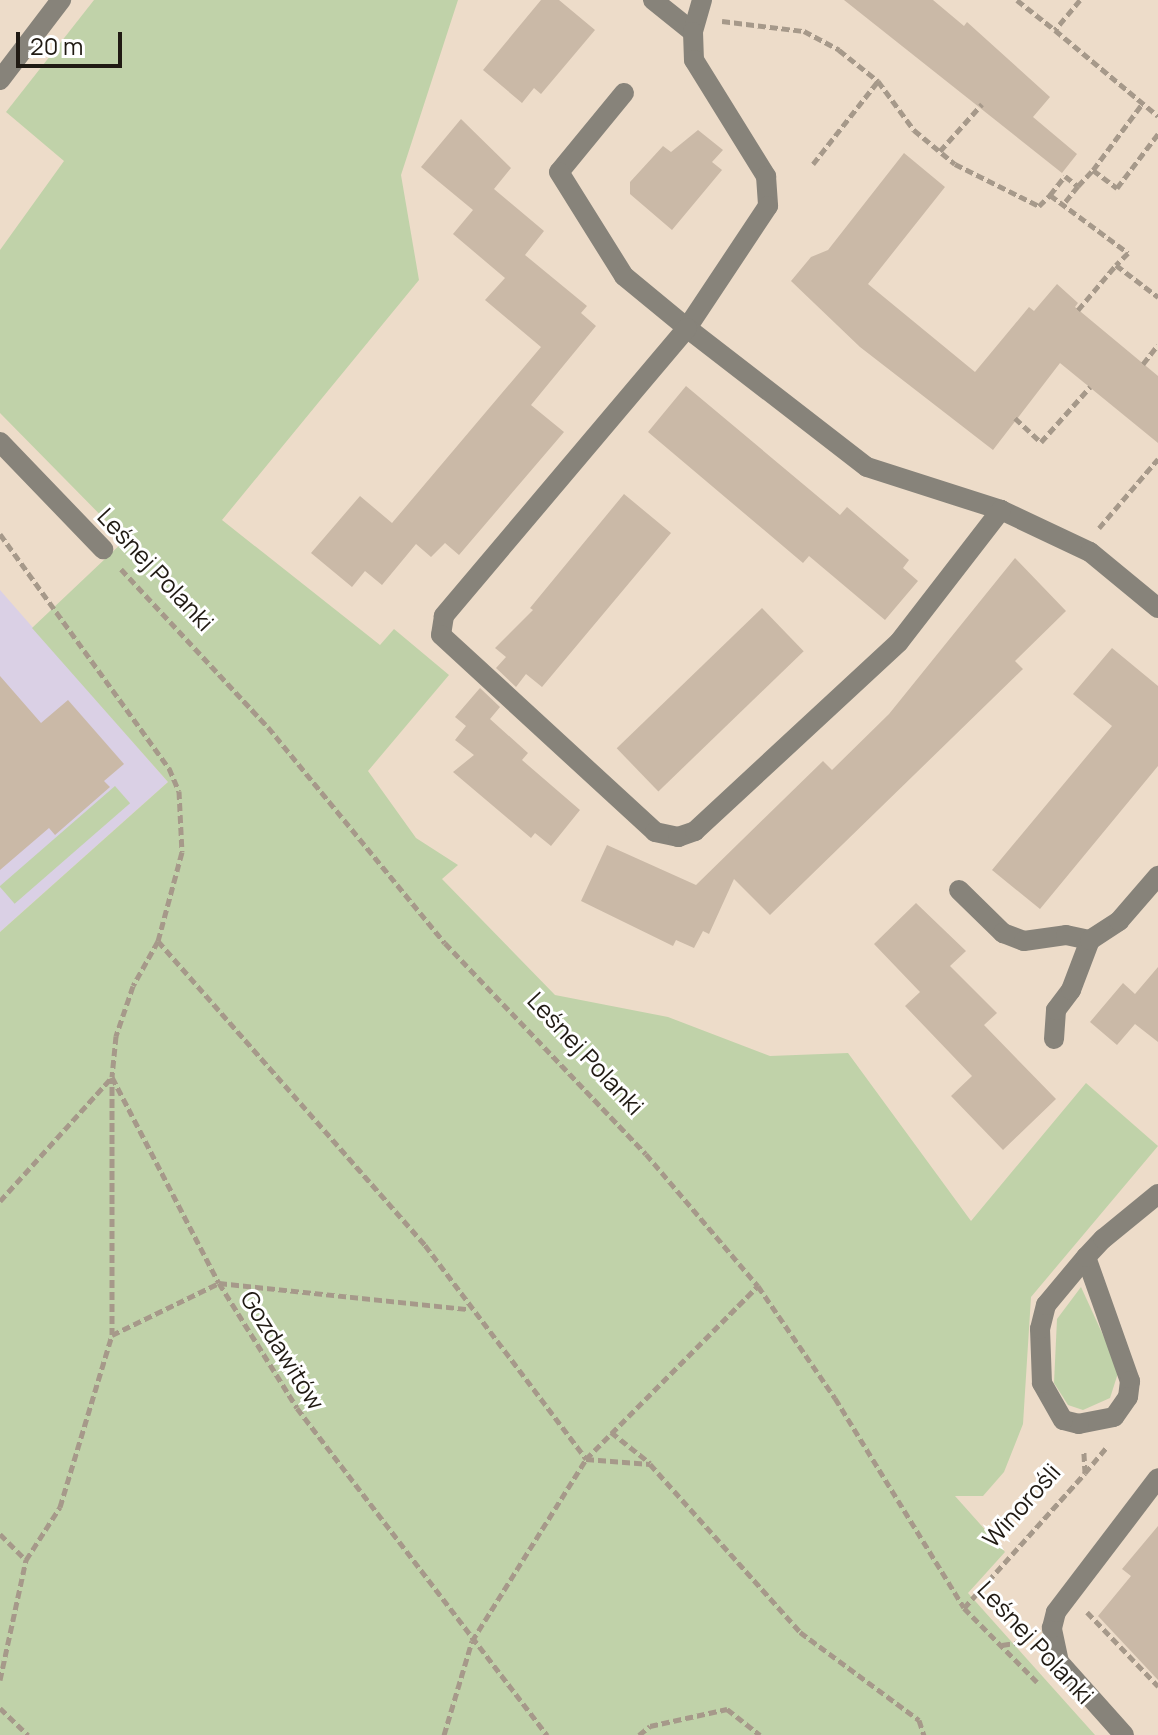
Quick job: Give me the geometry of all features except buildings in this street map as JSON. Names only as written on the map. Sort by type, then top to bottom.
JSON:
[{"type":"street","points":[[0,80],[61,0]]},
{"type":"street","points":[[653,0],[693,32]]},
{"type":"street","points":[[702,0],[693,32],[694,60],[766,176],[768,206],[687,328],[444,616],[441,635],[655,832],[678,837],[695,831],[899,642],[1001,510]]},
{"type":"street","points":[[624,93],[559,172],[624,276],[867,467],[1001,510],[1082,548],[1158,608]]},
{"type":"street","name":"Leśnej Polanki","points":[[0,442],[103,549]]},
{"type":"street","points":[[1054,1039],[1056,1010],[1071,990],[1090,940],[1119,921],[1158,876]]},
{"type":"street","points":[[959,890],[1003,933],[1024,941],[1066,935],[1090,940]]},
{"type":"street","points":[[1086,1257],[1130,1381],[1128,1397],[1114,1417],[1083,1424],[1063,1420],[1046,1393],[1040,1329],[1046,1305],[1086,1257],[1158,1194]]},
{"type":"street","points":[[1124,1735],[1085,1696],[1054,1652],[1056,1612],[1158,1478]]},
{"type":"path","points":[[1017,0],[1158,116]]},
{"type":"path","points":[[1055,30],[1080,0]]},
{"type":"path","points":[[721,20],[804,31],[878,81],[914,130],[940,151],[1039,206],[1065,176],[1078,186]]},
{"type":"path","points":[[813,164],[878,81]]},
{"type":"path","points":[[940,151],[982,104]]},
{"type":"path","points":[[1062,206],[1142,104]]},
{"type":"path","points":[[1093,170],[1117,188],[1158,134]]},
{"type":"path","points":[[1050,195],[1128,253],[1078,310]]},
{"type":"path","points":[[1116,265],[1158,297]]},
{"type":"path","points":[[1143,364],[1158,345]]},
{"type":"path","points":[[1015,418],[1041,442],[1090,387]]},
{"type":"path","points":[[1082,548],[1158,459]]},
{"type":"path","points":[[0,534],[160,755],[179,791],[182,852],[158,941],[133,986],[116,1036],[112,1077],[112,1335],[60,1507],[26,1560],[0,1680]]},
{"type":"path","name":"Leśnej Polanki","points":[[103,549],[268,727],[445,943],[646,1154],[758,1286],[835,1398],[964,1608],[1044,1690]]},
{"type":"path","points":[[158,941],[425,1245],[468,1309],[586,1459],[650,1464]]},
{"type":"path","points":[[0,1201],[112,1077]]},
{"type":"path","name":"Gozdawitów","points":[[112,1077],[219,1283],[297,1408],[472,1641],[547,1735]]},
{"type":"path","points":[[112,1335],[219,1283],[468,1309]]},
{"type":"path","points":[[444,1735],[472,1641],[586,1459],[758,1286]]},
{"type":"path","name":"Winorośli","points":[[1083,1424],[1085,1473]]},
{"type":"path","points":[[611,1432],[650,1464],[800,1632],[919,1720],[924,1735]]},
{"type":"path","name":"Winorośli","points":[[964,1608],[1093,1464]]},
{"type":"path","points":[[0,1534],[26,1560]]},
{"type":"path","points":[[1069,1594],[1158,1686]]},
{"type":"path","points":[[0,1708],[28,1735]]},
{"type":"path","points":[[639,1735],[650,1726],[727,1709],[760,1735]]},
{"type":"shaded area","points":[[0,590],[168,782],[0,932]]},
{"type":"green space","points":[[94,0],[458,0],[401,175],[419,280],[222,520],[380,645],[394,629],[449,675],[368,771],[416,838],[458,865],[442,879],[555,995],[668,1017],[770,1056],[848,1053],[971,1221],[1086,1083],[1158,1146],[1031,1297],[1023,1424],[1004,1472],[983,1496],[955,1496],[1005,1552],[968,1593],[1095,1735],[0,1735],[0,932],[168,782],[32,628],[125,540],[0,413],[0,250],[64,161],[6,112]]},
{"type":"green space","points":[[115,786],[130,803],[15,904],[0,886]]},
{"type":"green space","points":[[1081,1287],[1119,1370],[1110,1398],[1083,1410],[1068,1405],[1054,1383],[1057,1319]]}]
